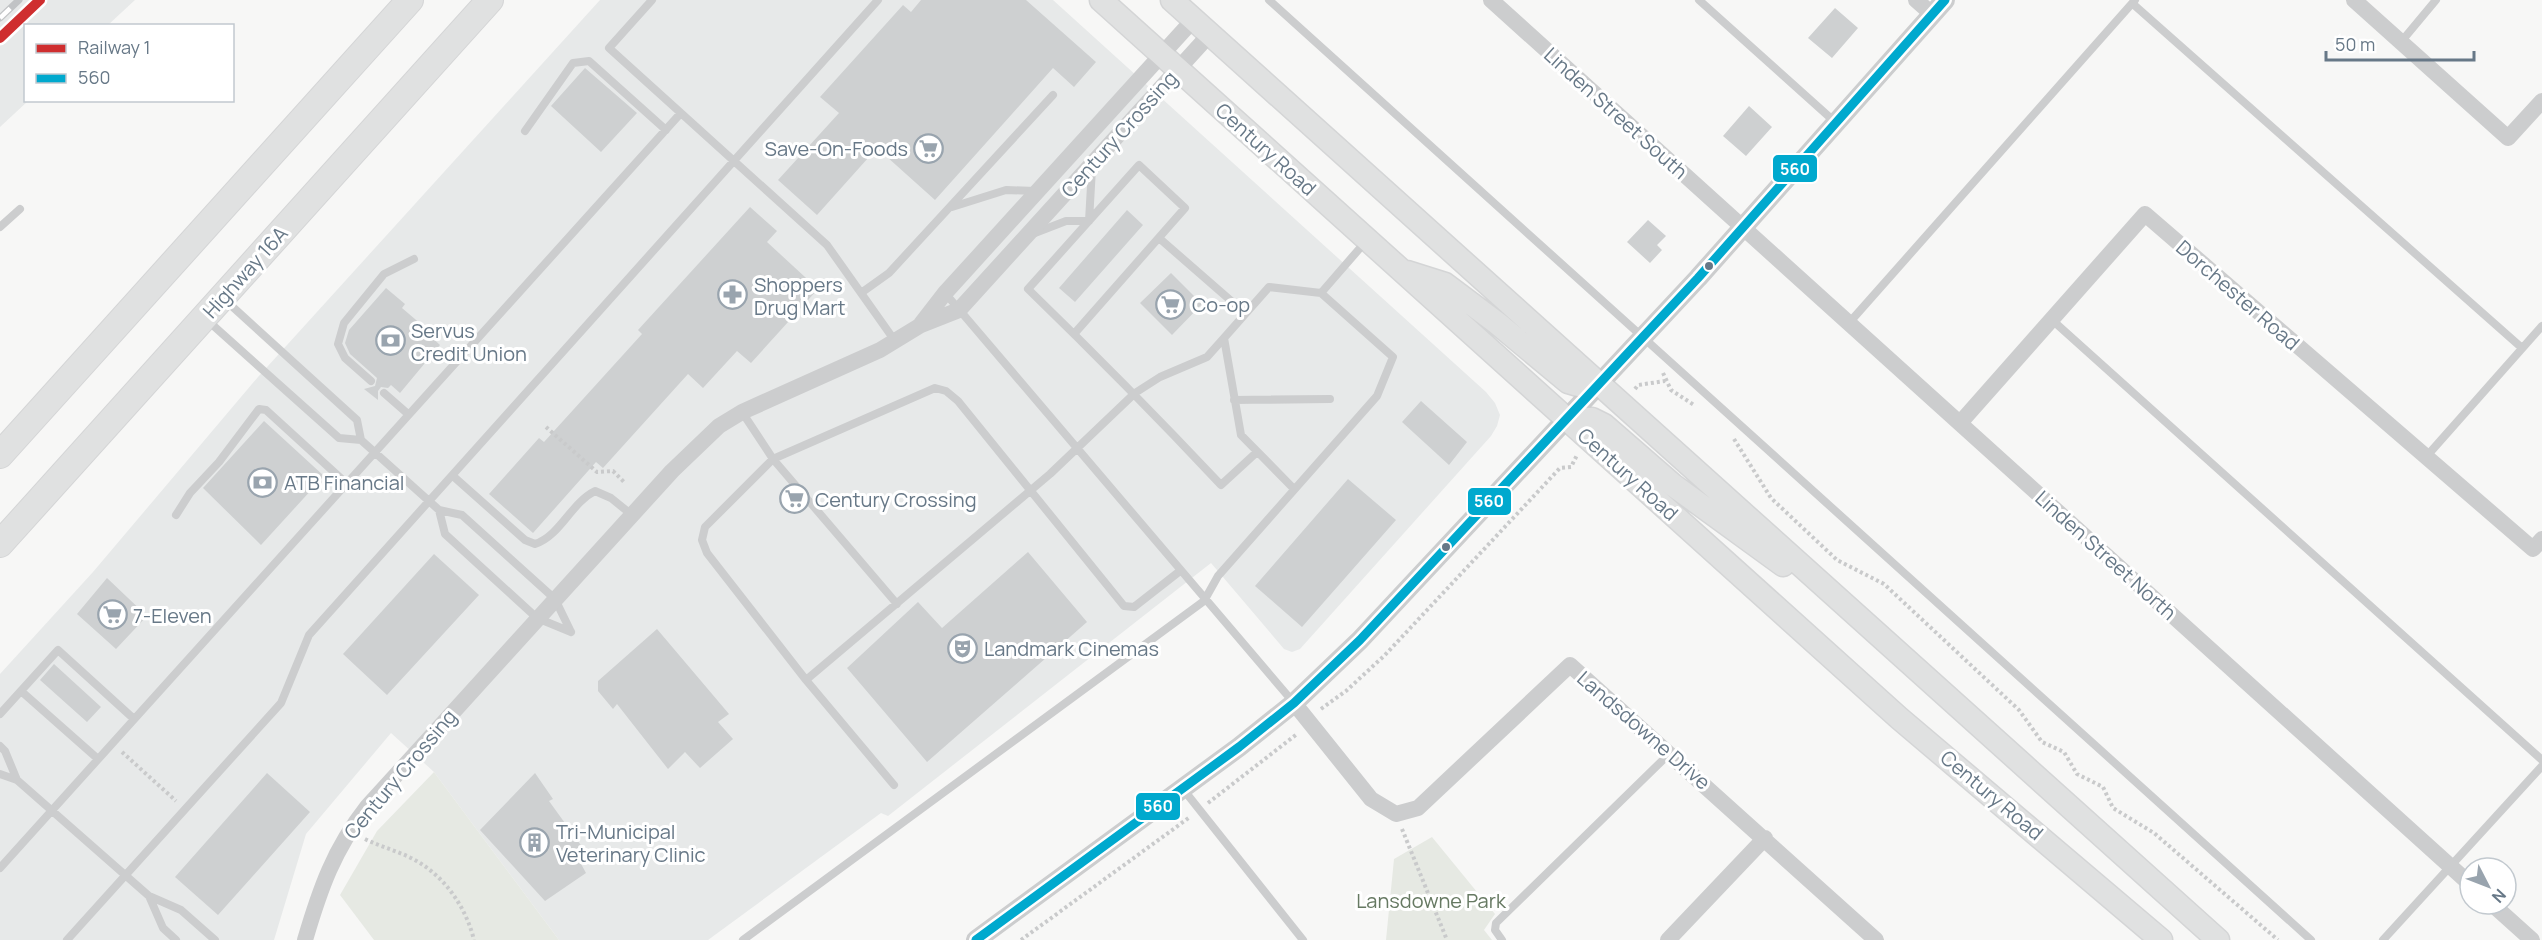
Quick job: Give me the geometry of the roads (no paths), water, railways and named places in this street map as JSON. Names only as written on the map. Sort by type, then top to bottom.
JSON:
[{"type":"main road","points":[[0,455],[410,0]]},
{"type":"main road","name":"Highway 16A","points":[[0,543],[490,0]]},
{"type":"main road","name":"Century Road","points":[[1101,0],[1899,718],[2161,940]]},
{"type":"main road","points":[[1172,0],[1600,382],[2218,940]]},
{"type":"main road","points":[[1399,269],[1445,284],[1497,322],[1568,382],[1578,385],[1600,382]]},
{"type":"main road","points":[[1566,418],[1592,419],[1616,434],[1673,485],[1879,635]]},
{"type":"street","name":"Linden Street South","points":[[1491,0],[1742,227]]},
{"type":"street","points":[[976,940],[1183,789],[1293,703],[1360,640],[1426,572],[1643,336],[1939,7],[1916,0]]},
{"type":"street","points":[[2354,0],[2508,138],[2542,101]]},
{"type":"street","name":"Century Crossing","points":[[305,940],[320,887],[350,829],[537,618],[632,515],[719,426],[742,412],[895,341],[921,325],[959,310],[1092,164],[1170,63],[1202,27]]},
{"type":"street","name":"Century Crossing","points":[[921,325],[945,293],[1038,192],[1170,63]]},
{"type":"street","name":"Dorchester Road","points":[[1960,423],[2145,214],[2533,549],[2542,539]]},
{"type":"street","name":"Linden Street North","points":[[1742,227],[2458,873]]},
{"type":"street","name":"Landsdowne Drive","points":[[1293,703],[1371,799],[1396,814],[1418,808],[1570,665],[1671,753],[1874,939]]},
{"type":"street","points":[[1668,940],[1765,838]]},
{"type":"street","points":[[2505,916],[2532,940]]},
{"type":"lane","points":[[652,0],[609,48],[827,245],[895,341]]},
{"type":"lane","points":[[67,940],[281,703],[309,635],[878,0]]},
{"type":"lane","points":[[1269,0],[2310,940]]},
{"type":"lane","points":[[1699,0],[1835,122]]},
{"type":"lane","points":[[2400,43],[2436,0]]},
{"type":"lane","points":[[1849,323],[2134,2],[2522,348]]},
{"type":"lane","points":[[525,131],[573,63],[582,60],[589,61],[666,130]]},
{"type":"lane","points":[[861,292],[889,273],[1053,95]]},
{"type":"lane","points":[[0,868],[680,114]]},
{"type":"lane","points":[[1089,221],[1092,164]]},
{"type":"lane","points":[[1074,334],[1185,208],[1139,165],[1028,289],[1074,334],[1135,393],[1221,485],[1257,452]]},
{"type":"lane","points":[[950,208],[1006,190],[1038,192]]},
{"type":"lane","points":[[0,228],[20,209]]},
{"type":"lane","points":[[1026,237],[1066,221],[1089,221]]},
{"type":"lane","points":[[1159,238],[1245,313]]},
{"type":"lane","points":[[1321,293],[1367,240]]},
{"type":"lane","points":[[371,381],[345,358],[338,344],[344,322],[384,274],[414,258]]},
{"type":"lane","points":[[743,940],[1204,600],[1218,576],[1377,396],[1393,357],[1321,293],[1269,287],[1207,357],[1160,377],[1135,393],[1077,450],[806,680]]},
{"type":"lane","points":[[945,293],[1293,703]]},
{"type":"lane","points":[[222,298],[357,420],[361,440],[374,452],[439,510],[462,515],[555,599],[572,632],[537,618],[445,534],[439,510]]},
{"type":"lane","points":[[204,318],[339,438],[361,440]]},
{"type":"lane","points":[[2051,319],[2542,760]]},
{"type":"lane","points":[[2426,458],[2542,326]]},
{"type":"lane","points":[[1224,338],[1241,435],[1294,489]]},
{"type":"lane","points":[[894,784],[806,680],[707,553],[702,540],[705,527],[773,459],[935,388],[946,391],[958,401],[1124,606],[1134,608],[1147,600],[1180,571]]},
{"type":"lane","points":[[384,393],[408,414]]},
{"type":"lane","points":[[1234,400],[1330,399]]},
{"type":"lane","points":[[176,515],[190,493],[219,462],[258,409],[266,410],[346,483]]},
{"type":"lane","points":[[742,412],[773,459],[897,604]]},
{"type":"lane","points":[[453,476],[525,540],[535,544],[545,541],[583,497],[595,491],[611,498],[632,515]]},
{"type":"lane","points":[[0,714],[58,650],[134,719]]},
{"type":"lane","points":[[21,690],[98,759]]},
{"type":"lane","points":[[0,746],[5,751],[17,780]]},
{"type":"lane","points":[[1502,940],[1495,930],[1496,923],[1671,753]]},
{"type":"lane","points":[[2383,940],[2542,766]]},
{"type":"lane","points":[[0,774],[17,780],[149,896],[181,910],[215,940]]},
{"type":"lane","points":[[1183,789],[1303,940]]},
{"type":"lane","points":[[149,896],[163,928],[176,940]]},
{"type":"railway","points":[[0,18],[19,0]]},
{"type":"rail line","name":"1","points":[[0,38],[40,0]]},
{"type":"place","name":"Save-On-Foods","points":[[929,148]]},
{"type":"place","name":"Shoppers Drug Mart","points":[[733,295]]},
{"type":"place","name":"Co-op","points":[[1171,304]]},
{"type":"place","name":"Servus Credit Union","points":[[390,341]]},
{"type":"place","name":"ATB Financial","points":[[263,482]]},
{"type":"place","name":"Century Crossing","points":[[794,499]]},
{"type":"place","name":"7-Eleven","points":[[112,615]]},
{"type":"place","name":"Landmark Cinemas","points":[[963,648]]},
{"type":"place","name":"Tri-Municipal Veterinary Clinic","points":[[535,842]]},
{"type":"park label","name":"Lansdowne Park","points":[[1431,900]]}]
